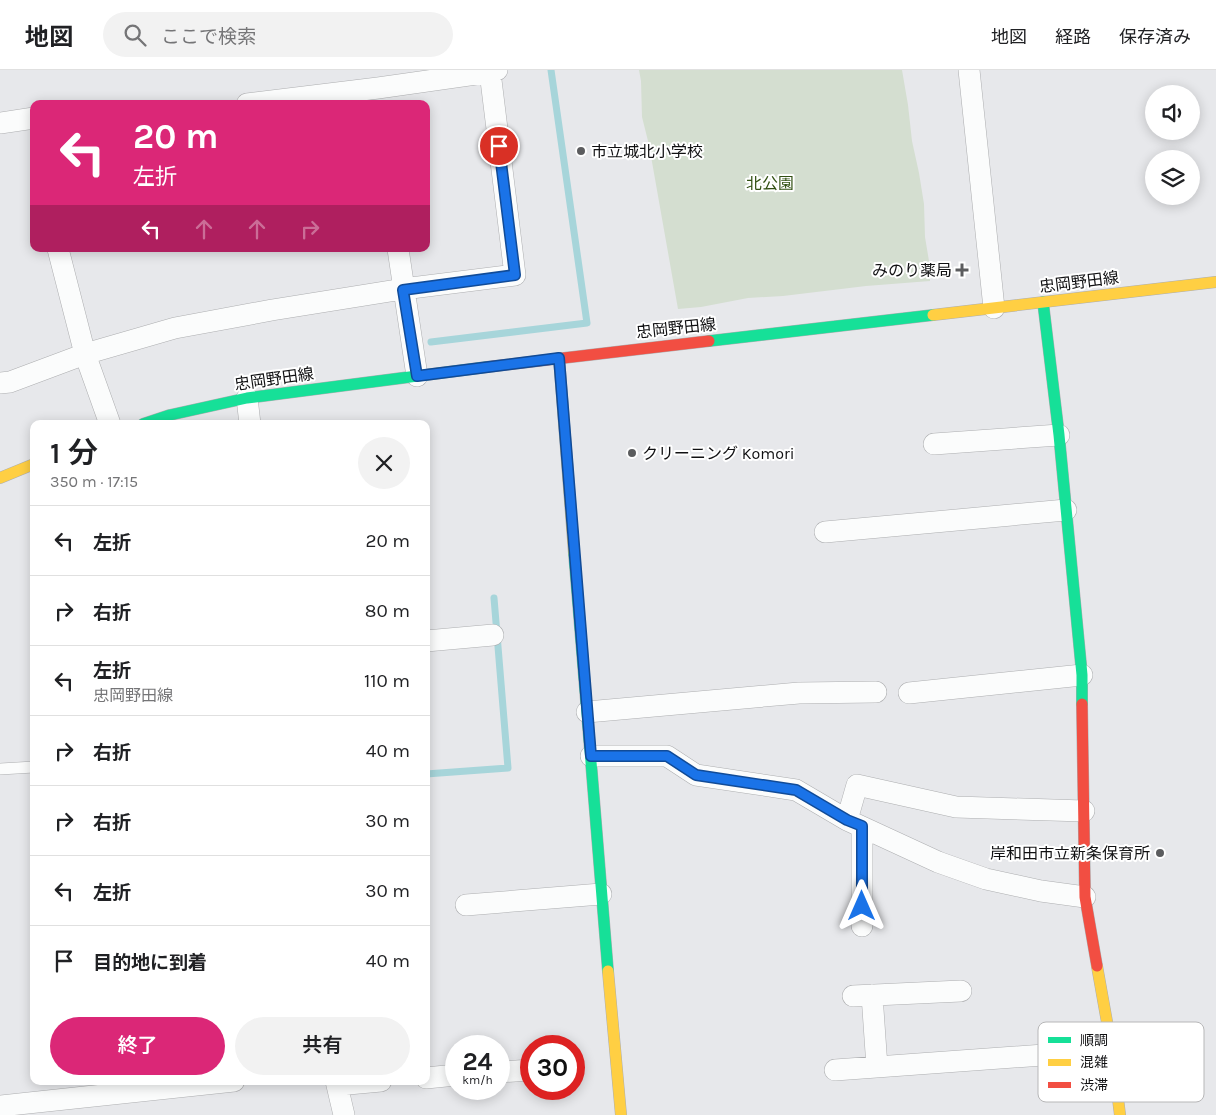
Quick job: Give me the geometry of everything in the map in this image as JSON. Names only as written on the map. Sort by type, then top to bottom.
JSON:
[{"type":"street","points":[[969,70],[994,308]]},
{"type":"street","points":[[0,383],[10,382],[86,354],[175,328],[272,310],[515,275],[493,71],[379,96],[313,100]]},
{"type":"street","points":[[0,123],[30,119]]},
{"type":"street","points":[[59,252],[86,354],[109,420]]},
{"type":"street","points":[[398,252],[417,376]]},
{"type":"street","name":"忠岡野田線","points":[[155,420],[247,398],[559,358],[1216,282]]},
{"type":"street","points":[[1043,302],[1059,435],[1082,675],[1085,897],[1107,1022]]},
{"type":"street","points":[[559,358],[601,894],[621,1115]]},
{"type":"street","points":[[247,398],[250,420]]},
{"type":"street","points":[[934,444],[1059,435]]},
{"type":"street","points":[[0,478],[30,466]]},
{"type":"street","points":[[824,532],[1066,510]]},
{"type":"street","points":[[430,641],[493,635]]},
{"type":"street","points":[[909,693],[1082,675]]},
{"type":"street","points":[[587,712],[798,693],[876,692]]},
{"type":"street","points":[[591,756],[667,756],[696,775],[796,790],[854,823],[938,862],[986,879],[1041,891],[1085,897]]},
{"type":"street","points":[[862,926],[854,823],[858,785],[956,807],[1084,811]]},
{"type":"street","points":[[466,905],[601,894]]},
{"type":"street","points":[[877,1067],[862,995],[960,991]]},
{"type":"street","points":[[835,1070],[1038,1055]]},
{"type":"street","points":[[430,1078],[445,1076]]},
{"type":"street","points":[[0,1106],[168,1085]]},
{"type":"street","points":[[337,1085],[344,1115]]},
{"type":"street","points":[[1118,1102],[1120,1115]]},
{"type":"lane","points":[[0,769],[30,766]]},
{"type":"green space","name":"北公園","points":[[639,70],[902,70],[912,141],[924,204],[925,237],[930,267],[930,281],[748,298],[701,307],[678,309],[649,145],[642,117]]},
{"type":"waterway","points":[[431,342],[587,323],[551,70]]},
{"type":"waterway","points":[[430,774],[508,768],[494,598]]},
{"type":"traffic: fast","points":[[1043,302],[1059,435],[1082,675],[1082,704]]},
{"type":"traffic: fast","points":[[709,341],[933,315]]},
{"type":"traffic: fast","points":[[155,420],[247,398],[487,367]]},
{"type":"traffic: fast","points":[[574,553],[608,971]]},
{"type":"traffic: slow","points":[[933,315],[1216,282]]},
{"type":"traffic: slow","points":[[559,358],[574,553]]},
{"type":"traffic: slow","points":[[0,478],[30,466]]},
{"type":"traffic: slow","points":[[1097,966],[1107,1022]]},
{"type":"traffic: slow","points":[[608,971],[621,1115]]},
{"type":"traffic: slow","points":[[1118,1102],[1120,1115]]},
{"type":"traffic: jam","points":[[487,367],[709,341]]},
{"type":"traffic: jam","points":[[1082,704],[1085,897],[1097,966]]},
{"type":"place","name":"市立城北小学校","points":[[581,151]]},
{"type":"place","name":"みのり薬局","points":[[962,270]]},
{"type":"place","name":"クリーニング Komori","points":[[632,453]]},
{"type":"place","name":"岸和田市立新条保育所","points":[[1160,853]]},
{"type":"route","points":[[499,146],[515,275],[403,290],[417,376],[559,358],[591,756],[667,756],[696,775],[796,790],[847,820],[862,826],[862,906]]}]
